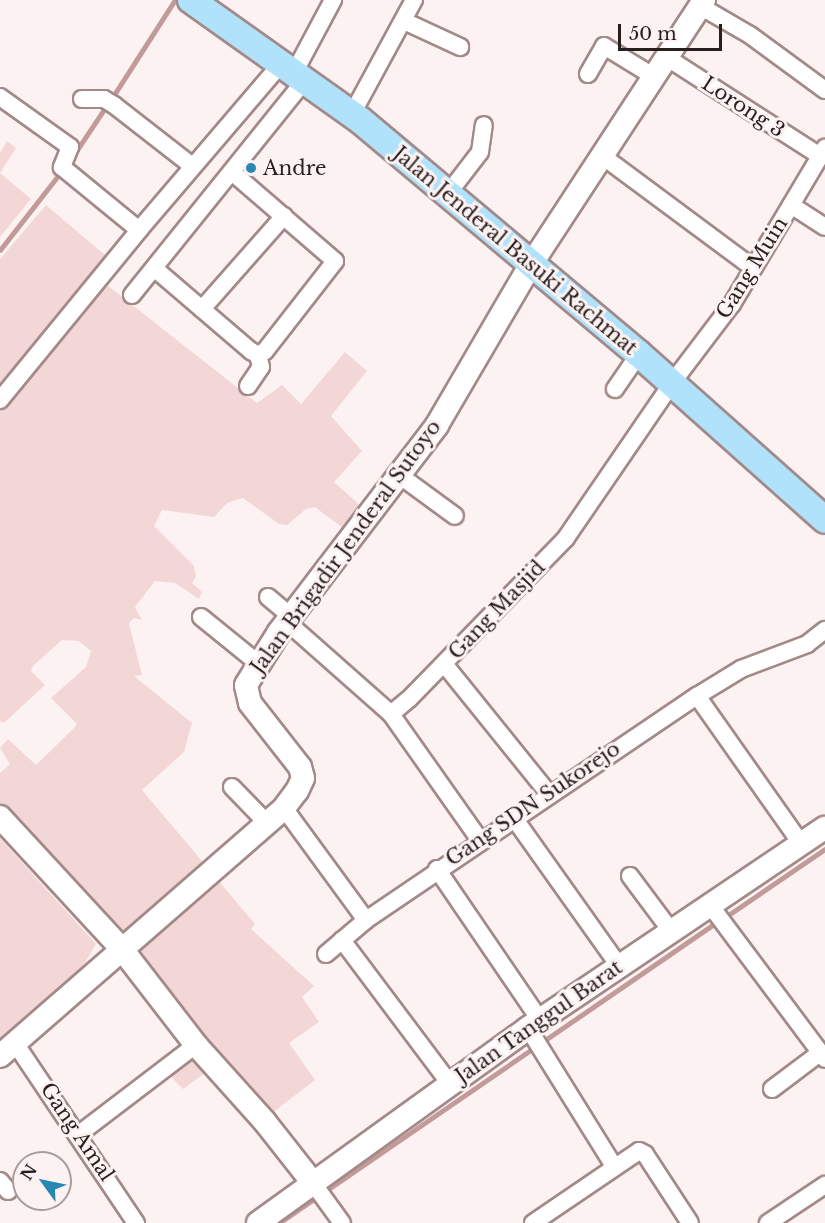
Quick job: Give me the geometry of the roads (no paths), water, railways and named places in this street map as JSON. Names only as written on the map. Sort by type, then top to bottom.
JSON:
[{"type":"main road","name":"Jalan Jenderal Basuki Rachmat","points":[[193,1],[352,114],[530,266],[639,354],[825,520]]},
{"type":"street","points":[[132,295],[232,173],[333,0]]},
{"type":"street","points":[[352,114],[414,0]]},
{"type":"street","points":[[702,3],[825,90]]},
{"type":"street","name":"Jalan Brigadir Jenderal Sutoyo","points":[[7,1050],[121,948],[275,816],[303,778],[294,755],[246,693],[246,685],[289,619],[399,475],[474,365],[530,266],[702,3]]},
{"type":"street","points":[[404,21],[460,47]]},
{"type":"street","points":[[588,74],[604,46],[653,76]]},
{"type":"street","name":"Lorong 3","points":[[666,57],[822,152]]},
{"type":"street","points":[[0,400],[191,165],[293,72]]},
{"type":"street","points":[[0,97],[70,147],[66,171],[139,230]]},
{"type":"street","points":[[82,99],[109,102],[191,165]]},
{"type":"street","points":[[447,195],[480,152],[484,125]]},
{"type":"street","name":"Gang Muin","points":[[672,383],[732,304],[822,152]]},
{"type":"street","points":[[601,155],[753,268]]},
{"type":"street","points":[[232,173],[334,261],[265,351],[258,355]]},
{"type":"street","points":[[791,205],[825,227]]},
{"type":"street","points":[[202,309],[284,216]]},
{"type":"street","points":[[154,268],[258,355],[261,367],[248,386]]},
{"type":"street","points":[[615,389],[639,354]]},
{"type":"street","name":"Gang Masjid","points":[[391,714],[445,665],[566,538],[672,383]]},
{"type":"street","points":[[399,475],[455,516]]},
{"type":"street","points":[[268,597],[391,714],[480,840]]},
{"type":"street","points":[[201,617],[259,664]]},
{"type":"street","name":"Gang SDN Sukorejo","points":[[326,954],[366,920],[437,869],[697,696],[741,669],[807,644],[825,630]]},
{"type":"street","points":[[445,665],[549,794]]},
{"type":"street","points":[[697,696],[802,845]]},
{"type":"street","points":[[232,788],[275,816],[366,920]]},
{"type":"street","points":[[0,817],[121,948],[196,1045],[265,1122],[342,1223]]},
{"type":"street","points":[[514,818],[619,966]]},
{"type":"street","name":"Jalan Tanggul Barat","points":[[258,1223],[619,966],[671,931],[715,912],[825,828]]},
{"type":"street","points":[[437,869],[534,1028],[542,1052],[614,1166]]},
{"type":"street","points":[[630,876],[671,931]]},
{"type":"street","points":[[715,912],[823,1056],[772,1089]]},
{"type":"street","points":[[342,940],[451,1085]]},
{"type":"street","points":[[79,1134],[196,1045]]},
{"type":"street","name":"Gang Amal","points":[[7,1050],[79,1134],[136,1223]]},
{"type":"street","points":[[533,1223],[614,1166],[642,1151],[690,1223]]},
{"type":"street","points":[[768,1223],[794,1216],[825,1185]]},
{"type":"waterway","points":[[112,98],[175,0]]},
{"type":"waterway","points":[[75,153],[107,105]]},
{"type":"waterway","points":[[0,250],[61,172]]},
{"type":"waterway","points":[[724,918],[825,849]]},
{"type":"waterway","points":[[279,1223],[717,922]]},
{"type":"place","name":"Andre","points":[[251,168]]}]
